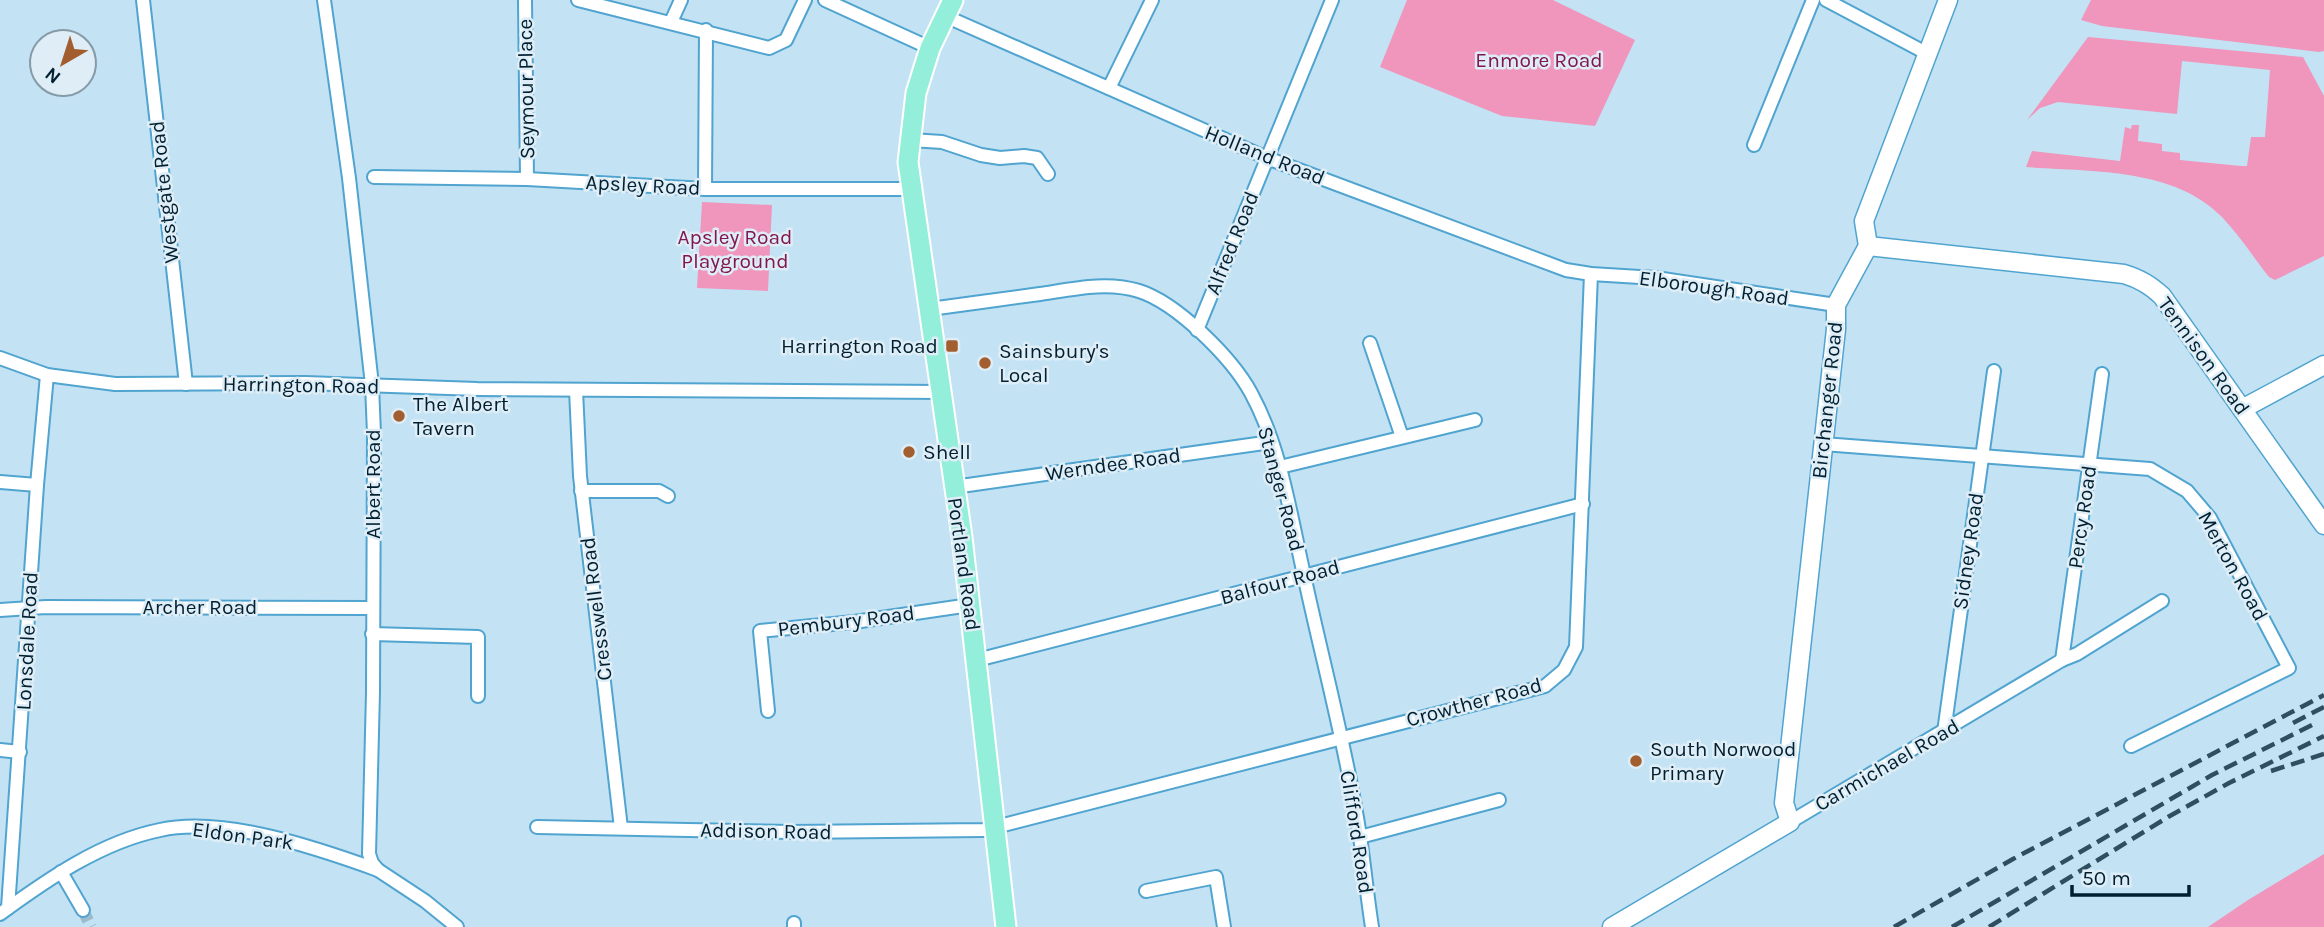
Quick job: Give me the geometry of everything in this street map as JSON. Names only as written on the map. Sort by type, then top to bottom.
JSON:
[{"type":"main road","name":"Portland Road","points":[[949,8],[930,48],[916,93],[908,162],[943,392],[978,660],[1006,927]]},
{"type":"street","name":"Westgate Road","points":[[143,0],[186,384]]},
{"type":"street","name":"Albert Road","points":[[324,0],[349,178],[372,385],[372,787],[369,854],[378,870]]},
{"type":"street","name":"Seymour Place","points":[[525,0],[527,179]]},
{"type":"street","points":[[578,0],[706,30],[769,48],[786,40],[805,0]]},
{"type":"street","points":[[671,22],[681,0]]},
{"type":"street","points":[[825,0],[930,48]]},
{"type":"street","points":[[1109,88],[1152,0]]},
{"type":"street","name":"Alfred Road","points":[[1197,330],[1332,0]]},
{"type":"street","points":[[1754,145],[1813,0]]},
{"type":"street","points":[[1826,0],[1928,54]]},
{"type":"street","name":"Birchanger Road","points":[[1790,822],[1784,803],[1836,329],[1836,305],[1868,246],[1864,222],[1948,0]]},
{"type":"street","name":"Holland Road","points":[[949,8],[1109,88],[1267,158],[1529,257],[1566,270],[1591,274]]},
{"type":"street","points":[[705,189],[706,30]]},
{"type":"street","points":[[911,140],[942,142],[999,158],[1037,158],[1048,174]]},
{"type":"street","name":"Apsley Road","points":[[374,177],[527,179],[705,189],[912,189]]},
{"type":"street","name":"Tennison Road","points":[[1868,246],[2124,274],[2139,279],[2162,296],[2324,525]]},
{"type":"street","name":"Elborough Road","points":[[1591,274],[1656,278],[1836,305]]},
{"type":"street","name":"Crowther Road","points":[[995,828],[1545,686],[1564,670],[1576,647],[1591,274]]},
{"type":"street","name":"Stanger Road","points":[[930,309],[1089,287],[1115,286],[1138,290],[1163,302],[1228,360],[1257,406],[1280,467],[1342,738]]},
{"type":"street","points":[[1370,343],[1402,438]]},
{"type":"street","name":"Harrington Road","points":[[0,358],[47,375],[115,384],[305,383],[576,390],[943,392]]},
{"type":"street","points":[[2242,408],[2324,365]]},
{"type":"street","name":"Sidney Road","points":[[1944,732],[1994,371]]},
{"type":"street","name":"Percy Road","points":[[2063,660],[2102,374]]},
{"type":"street","name":"Lonsdale Road","points":[[4,911],[20,752],[37,485],[47,375]]},
{"type":"street","name":"Cresswell Road","points":[[576,390],[582,491],[621,828]]},
{"type":"street","points":[[1280,467],[1475,420]]},
{"type":"street","name":"Werndee Road","points":[[954,487],[1271,442]]},
{"type":"street","name":"Merton Road","points":[[1823,444],[2150,469],[2187,491],[2210,518],[2289,668],[2131,746]]},
{"type":"street","points":[[0,482],[37,485]]},
{"type":"street","points":[[582,491],[659,491],[668,496]]},
{"type":"street","name":"Balfour Road","points":[[978,660],[1583,504]]},
{"type":"street","name":"Carmichael Road","points":[[1612,927],[2077,654],[2162,601]]},
{"type":"street","name":"Pembury Road","points":[[768,711],[760,631],[854,622],[970,605]]},
{"type":"street","name":"Archer Road","points":[[0,610],[372,608]]},
{"type":"street","points":[[372,635],[478,637],[478,696]]},
{"type":"street","name":"Clifford Road","points":[[1342,738],[1360,837],[1372,927]]},
{"type":"street","points":[[0,750],[20,752]]},
{"type":"street","points":[[1360,837],[1499,800]]},
{"type":"street","name":"Eldon Park","points":[[4,911],[89,856],[123,841],[158,830],[179,827],[233,831],[280,839],[329,852],[378,870]]},
{"type":"street","name":"Addison Road","points":[[537,827],[971,832],[995,828]]},
{"type":"street","points":[[378,870],[425,901],[457,927]]},
{"type":"street","points":[[61,872],[83,910]]},
{"type":"street","points":[[1146,891],[1216,877],[1224,924]]},
{"type":"green space","name":"Enmore Road","points":[[1407,0],[1553,0],[1635,40],[1595,126],[1502,116],[1380,67]]},
{"type":"green space","points":[[2091,0],[2324,0],[2324,51],[2102,26],[2081,20]]},
{"type":"green space","points":[[2088,37],[2303,57],[2324,96],[2324,256],[2275,280],[2269,277],[2222,217],[2202,201],[2180,189],[2130,175],[2026,167],[2032,151],[2120,161],[2125,127],[2131,129],[2132,125],[2139,125],[2138,141],[2162,144],[2162,151],[2180,153],[2180,160],[2241,166],[2247,166],[2251,137],[2265,137],[2270,70],[2182,61],[2177,114],[2058,102],[2040,108],[2027,120]]},
{"type":"green space","name":"Apsley Road Playground","points":[[702,202],[772,205],[768,291],[697,288]]},
{"type":"green space","points":[[2324,854],[2324,927],[2208,927],[2248,900]]},
{"type":"tunnel","points":[[83,910],[91,927]]},
{"type":"railway","points":[[1894,927],[2013,859],[2324,695]]},
{"type":"railway","points":[[2293,723],[2324,707]]},
{"type":"railway","points":[[1952,927],[2212,775],[2312,725]]},
{"type":"railway","points":[[1989,927],[2168,817],[2324,736]]},
{"type":"railway","points":[[2271,771],[2324,754]]},
{"type":"place","name":"Harrington Road","points":[[952,346]]},
{"type":"place","name":"Sainsbury's Local","points":[[985,363]]},
{"type":"place","name":"The Albert Tavern","points":[[399,416]]},
{"type":"place","name":"Shell","points":[[909,452]]},
{"type":"place","name":"South Norwood Primary","points":[[1636,761]]}]
